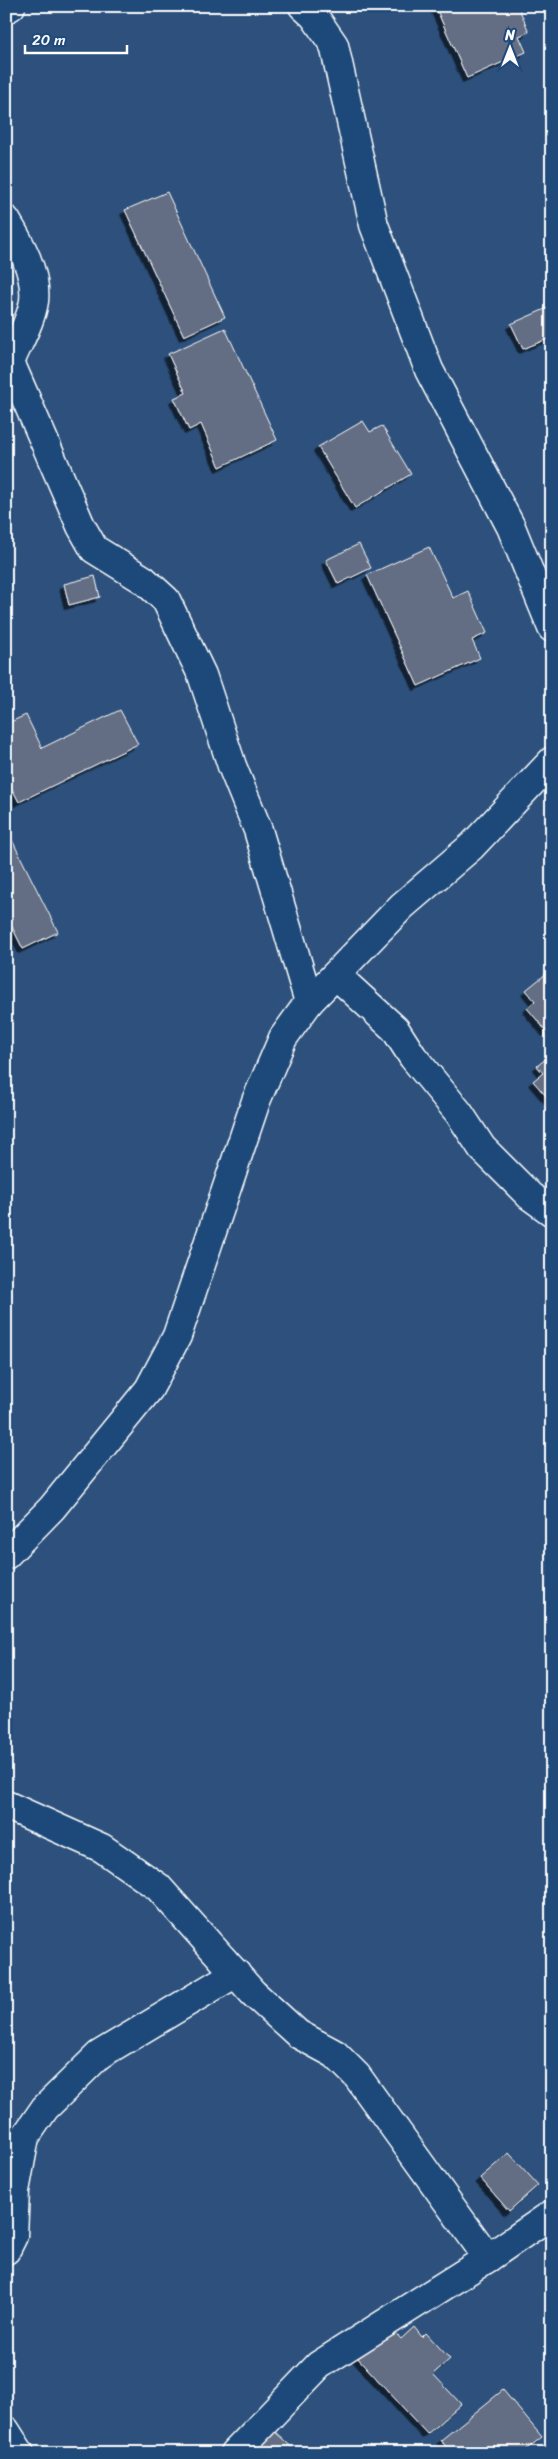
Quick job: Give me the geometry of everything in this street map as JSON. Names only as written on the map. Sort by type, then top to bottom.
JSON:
[{"type":"street","points":[[6,9],[12,6]]},
{"type":"street","points":[[303,6],[314,16],[334,45],[374,225],[429,370],[511,527],[552,628]]},
{"type":"street","points":[[6,220],[30,267],[34,300],[25,328],[8,356],[80,526],[94,549],[144,580],[166,600],[202,675],[232,766],[258,830],[309,1002]]},
{"type":"street","points":[[6,1555],[52,1508],[149,1389],[177,1336],[256,1101],[283,1038],[309,1002],[402,906],[472,846],[552,761]]},
{"type":"street","points":[[336,976],[395,1029],[413,1057],[459,1113],[482,1148],[530,1196],[552,1212]]},
{"type":"street","points":[[6,1805],[102,1848],[158,1887],[254,1993],[298,2034],[335,2054],[357,2076],[488,2258]]},
{"type":"street","points":[[6,2250],[13,2236],[14,2191],[25,2137],[45,2108],[99,2056],[236,1973]]},
{"type":"street","points":[[235,2453],[320,2365],[488,2258],[552,2214]]},
{"type":"street","points":[[6,2431],[20,2453]]},
{"type":"building","points":[[435,6],[518,6],[529,32],[519,36],[526,52],[467,78]]},
{"type":"building","points":[[167,192],[225,317],[184,336],[125,210]]},
{"type":"building","points":[[552,306],[552,337],[523,349],[511,324]]},
{"type":"building","points":[[225,328],[277,440],[220,467],[201,424],[189,430],[174,398],[186,393],[168,354]]},
{"type":"building","points":[[363,421],[370,432],[382,426],[411,474],[355,508],[318,447]]},
{"type":"building","points":[[359,544],[371,568],[338,584],[326,560]]},
{"type":"building","points":[[429,547],[453,598],[468,591],[487,633],[472,640],[480,658],[418,686],[367,575]]},
{"type":"building","points":[[95,576],[100,597],[69,605],[64,584]]},
{"type":"building","points":[[120,710],[138,744],[19,802],[6,777],[6,724],[26,715],[42,748]]},
{"type":"building","points":[[6,828],[58,932],[23,949],[6,915]]},
{"type":"building","points":[[552,969],[552,1028],[547,1032],[527,1008],[535,1001],[526,990]]},
{"type":"building","points":[[552,1054],[552,1103],[533,1081],[543,1073],[537,1066]]},
{"type":"building","points":[[509,2153],[538,2185],[509,2211],[480,2178]]},
{"type":"building","points":[[389,2326],[401,2339],[414,2327],[422,2337],[426,2333],[450,2359],[433,2374],[461,2404],[427,2434],[356,2356]]},
{"type":"building","points":[[503,2390],[542,2437],[522,2453],[451,2453],[441,2440]]},
{"type":"building","points":[[273,2430],[298,2453],[251,2453]]}]
